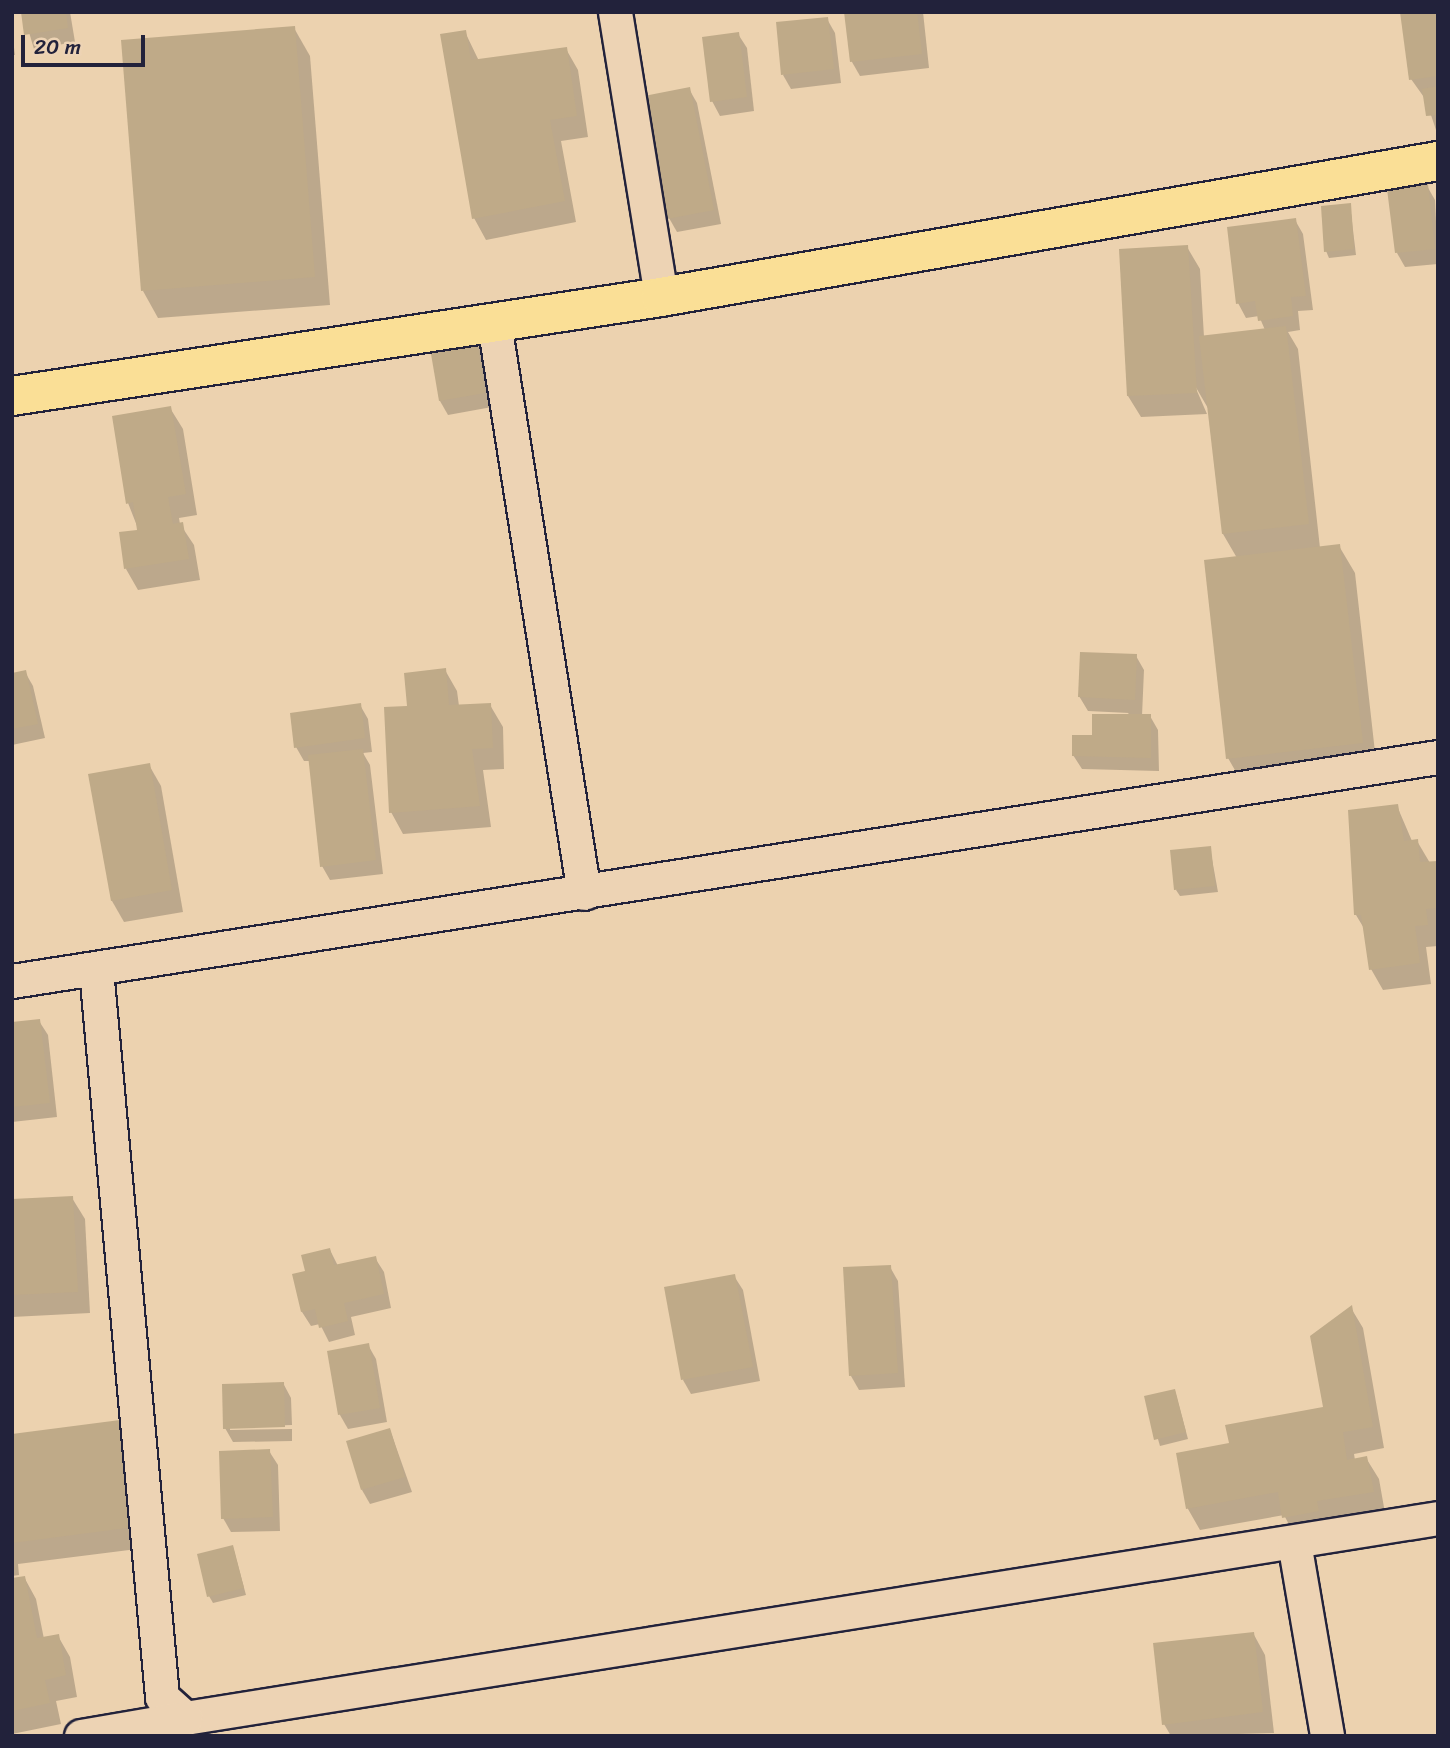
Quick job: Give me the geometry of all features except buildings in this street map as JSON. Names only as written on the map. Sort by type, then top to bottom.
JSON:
[{"type":"highway","points":[[12,396],[660,297],[1438,161]]},
{"type":"street","points":[[615,12],[660,297]]},
{"type":"street","points":[[494,323],[584,893]]},
{"type":"street","points":[[12,981],[96,970],[1438,757]]},
{"type":"street","points":[[96,970],[162,1698],[185,1718]]},
{"type":"street","points":[[81,1736],[1438,1518]]},
{"type":"street","points":[[1294,1542],[1327,1736]]}]
